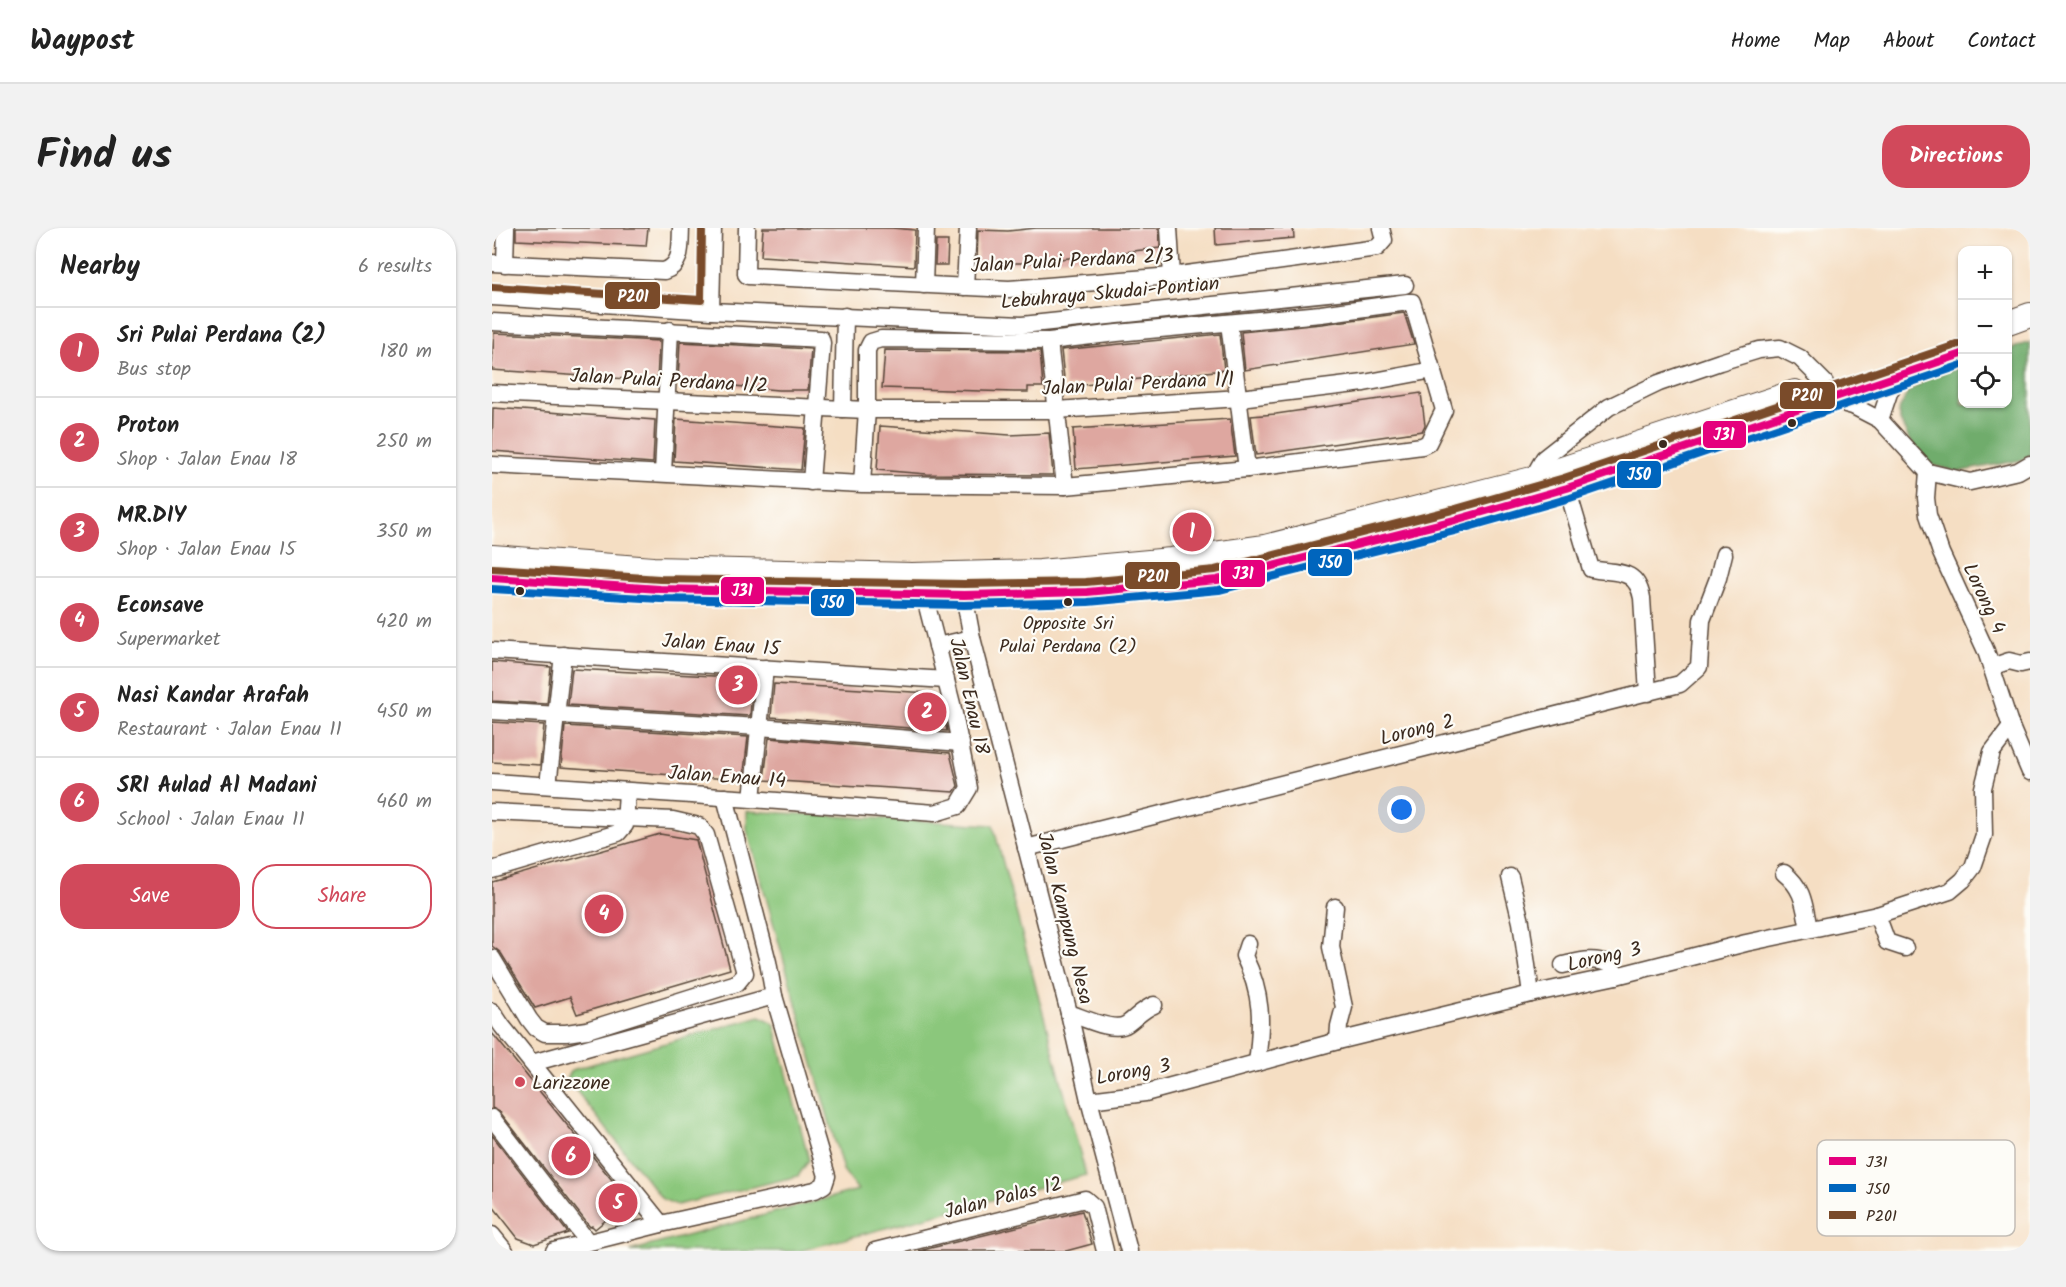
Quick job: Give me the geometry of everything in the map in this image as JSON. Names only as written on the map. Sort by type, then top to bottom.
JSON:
[{"type":"highway","points":[[2012,321],[2030,315]]},
{"type":"highway","points":[[2012,337],[2030,332]]},
{"type":"highway","points":[[492,578],[660,589],[964,595],[1087,592],[1217,580],[1398,535],[1567,488],[1958,339]]},
{"type":"highway","points":[[492,557],[653,570],[912,575],[1040,572],[1171,560],[1265,547],[1532,479],[1826,391],[1905,373],[1958,355]]},
{"type":"street","points":[[506,228],[499,264],[664,271],[672,269],[679,258],[681,228]]},
{"type":"street","points":[[711,311],[713,228]]},
{"type":"street","name":"Jalan Pulai Perdana 2/3","points":[[747,228],[746,274],[748,276],[1009,289],[1172,276],[1377,248],[1384,240],[1381,228]]},
{"type":"street","points":[[924,285],[926,228]]},
{"type":"street","points":[[964,287],[968,228]]},
{"type":"street","points":[[1169,228],[1172,276]]},
{"type":"street","name":"Lebuhraya Skudai-Pontian","points":[[492,297],[711,311],[1022,325],[1405,285]]},
{"type":"street","points":[[492,465],[862,484],[1065,486],[1247,468],[1422,446],[1428,443],[1444,410],[1412,302],[1321,314],[1049,341],[881,339],[871,342],[867,350],[867,410],[862,484]]},
{"type":"street","points":[[843,408],[845,316]]},
{"type":"street","points":[[492,322],[821,339],[811,482]]},
{"type":"street","points":[[1229,323],[1247,468]]},
{"type":"street","points":[[663,473],[670,330]]},
{"type":"street","points":[[1049,341],[1065,486]]},
{"type":"street","points":[[1532,479],[1544,458],[1609,407],[1659,383],[1759,350],[1780,348],[1800,358],[1826,391],[1880,420],[1928,472],[1970,482],[2018,471],[2030,464]]},
{"type":"street","name":"Jalan Pulai Perdana 1/1","points":[[843,408],[1056,410],[1240,398],[1364,383],[1433,370]]},
{"type":"street","points":[[1880,420],[1890,390],[1905,373]]},
{"type":"street","name":"Jalan Pulai Perdana 1/2","points":[[492,393],[843,408]]},
{"type":"street","name":"Lorong 4","points":[[1928,472],[1926,498],[1928,515],[1941,553],[1991,667],[2011,727],[2030,772]]},
{"type":"street","points":[[1567,488],[1591,569],[1625,573],[1635,580],[1640,588],[1648,693]]},
{"type":"street","name":"Lorong 2","points":[[1026,848],[1680,684],[1699,667],[1702,620],[1718,578],[1724,554]]},
{"type":"street","name":"Jalan Enau 18","points":[[924,594],[961,743],[969,788],[958,806]]},
{"type":"street","name":"Jalan Kampung Nesa","points":[[964,595],[972,638],[1069,1013],[1089,1100],[1130,1251]]},
{"type":"street","points":[[937,646],[972,638]]},
{"type":"street","name":"Jalan Enau 15","points":[[492,651],[946,680]]},
{"type":"street","points":[[548,785],[563,656]]},
{"type":"street","points":[[1991,667],[2009,661],[2021,664],[2030,662]]},
{"type":"street","points":[[752,799],[765,668]]},
{"type":"street","points":[[492,711],[759,727],[961,743]]},
{"type":"street","name":"Lorong 3","points":[[1089,1100],[1144,1093],[1338,1041],[1876,915],[1950,891],[1973,867],[1984,835],[1983,788],[1992,752],[2011,727]]},
{"type":"street","name":"Jalan Enau 14","points":[[492,782],[935,813],[958,806]]},
{"type":"street","points":[[492,870],[618,833],[626,818],[627,791]]},
{"type":"street","points":[[554,1251],[661,1224],[815,1190],[824,1185],[827,1176],[774,996],[768,962],[725,797]]},
{"type":"street","points":[[492,812],[626,818],[694,824],[703,830],[746,973]]},
{"type":"street","points":[[1784,873],[1802,892],[1809,929]]},
{"type":"street","points":[[1510,878],[1521,922],[1532,994]]},
{"type":"street","points":[[1335,907],[1331,947],[1344,1007],[1338,1041]]},
{"type":"street","points":[[1876,915],[1887,942],[1905,948]]},
{"type":"street","points":[[1248,944],[1244,956],[1252,973],[1261,1016],[1257,1063]]},
{"type":"street","points":[[492,958],[536,1028],[545,1033],[556,1034],[587,1030],[737,983],[746,973],[768,962]]},
{"type":"street","points":[[1563,965],[1587,959],[1601,960],[1610,964],[1616,976]]},
{"type":"street","points":[[532,1063],[774,996]]},
{"type":"street","points":[[1069,1013],[1116,1028],[1127,1024],[1140,1012],[1154,1005]]},
{"type":"street","points":[[492,1011],[497,1030],[532,1063],[661,1224]]},
{"type":"street","points":[[492,1119],[588,1242]]},
{"type":"street","name":"Jalan Palas 12","points":[[875,1251],[1085,1199],[1094,1207],[1105,1251]]},
{"type":"street","points":[[492,1235],[505,1251]]},
{"type":"green space","points":[[2030,342],[2030,455],[2022,460],[1957,472],[1929,464],[1909,439],[1900,421],[1898,412],[1908,392],[1929,378],[1958,367],[1958,408],[2012,408],[2012,349]]},
{"type":"green space","points":[[747,811],[993,825],[1086,1175],[799,1251],[630,1251],[858,1190],[843,1170],[747,830]]},
{"type":"green space","points":[[760,1016],[774,1023],[809,1160],[798,1176],[677,1205],[662,1199],[567,1079],[572,1070]]},
{"type":"building","points":[[516,228],[648,228],[646,246],[516,240]]},
{"type":"building","points":[[763,228],[915,230],[914,266],[761,256]]},
{"type":"building","points":[[1036,228],[1159,228],[1160,248],[1024,263],[977,263],[978,230],[1008,231]]},
{"type":"building","points":[[1215,228],[1293,228],[1294,238],[1216,245]]},
{"type":"building","points":[[936,241],[948,241],[947,265],[935,265]]},
{"type":"building","points":[[1404,313],[1414,344],[1245,370],[1241,332]]},
{"type":"building","points":[[494,333],[659,341],[657,381],[492,370]]},
{"type":"building","points":[[1220,334],[1224,370],[1065,387],[1061,350]]},
{"type":"building","points":[[680,342],[811,349],[808,390],[778,390],[678,381]]},
{"type":"building","points":[[885,350],[1040,351],[1043,387],[1028,387],[1028,392],[882,388]]},
{"type":"building","points":[[1421,393],[1425,425],[1422,431],[1256,455],[1251,416]]},
{"type":"building","points":[[493,408],[655,420],[653,463],[492,451]]},
{"type":"building","points":[[676,419],[805,428],[801,470],[674,461]]},
{"type":"building","points":[[1230,419],[1235,456],[1076,469],[1073,429]]},
{"type":"building","points":[[880,426],[1010,435],[1049,433],[1053,475],[927,474],[877,470]]},
{"type":"building","points":[[492,662],[551,667],[547,704],[492,701]]},
{"type":"building","points":[[572,669],[753,678],[750,716],[568,705]]},
{"type":"building","points":[[774,684],[930,693],[941,702],[947,731],[771,717]]},
{"type":"building","points":[[492,722],[544,725],[540,765],[492,762]]},
{"type":"building","points":[[565,726],[748,737],[743,780],[561,767]]},
{"type":"building","points":[[769,738],[950,753],[958,786],[954,792],[764,780]]},
{"type":"building","points":[[660,834],[696,840],[730,969],[577,1014],[570,997],[535,1008],[501,953],[492,946],[492,882]]},
{"type":"building","points":[[492,1033],[629,1201],[595,1229],[590,1227],[500,1112],[492,1108]]},
{"type":"building","points":[[492,1135],[568,1233],[534,1244],[518,1238],[492,1205]]},
{"type":"building","points":[[1082,1211],[1092,1244],[1066,1251],[919,1251]]},
{"type":"transit line","name":"P201","points":[[493,287],[701,300],[702,228]]},
{"type":"transit line","name":"P201","points":[[493,568],[660,579],[964,584],[1086,582],[1215,570],[1452,510],[1564,478],[1958,344]]},
{"type":"transit line","name":"J31","points":[[492,578],[660,589],[964,595],[1087,592],[1217,580],[1455,520],[1567,488],[1958,355]]},
{"type":"transit line","name":"J50","points":[[492,589],[660,599],[964,605],[1088,602],[1219,590],[1458,530],[1570,498],[1958,366]]},
{"type":"place","name":"Sri Pulai Perdana (2)","points":[[1192,532]]},
{"type":"place","name":"Opposite Sri Pulai Perdana (2)","points":[[1068,602]]},
{"type":"place","name":"MR.DIY","points":[[738,685]]},
{"type":"place","name":"Proton","points":[[927,712]]},
{"type":"place","name":"Econsave","points":[[604,914]]},
{"type":"place","name":"Larizzone","points":[[520,1082]]},
{"type":"place","name":"SRI Aulad Al Madani","points":[[571,1156]]},
{"type":"place","name":"Nasi Kandar Arafah","points":[[618,1203]]}]
